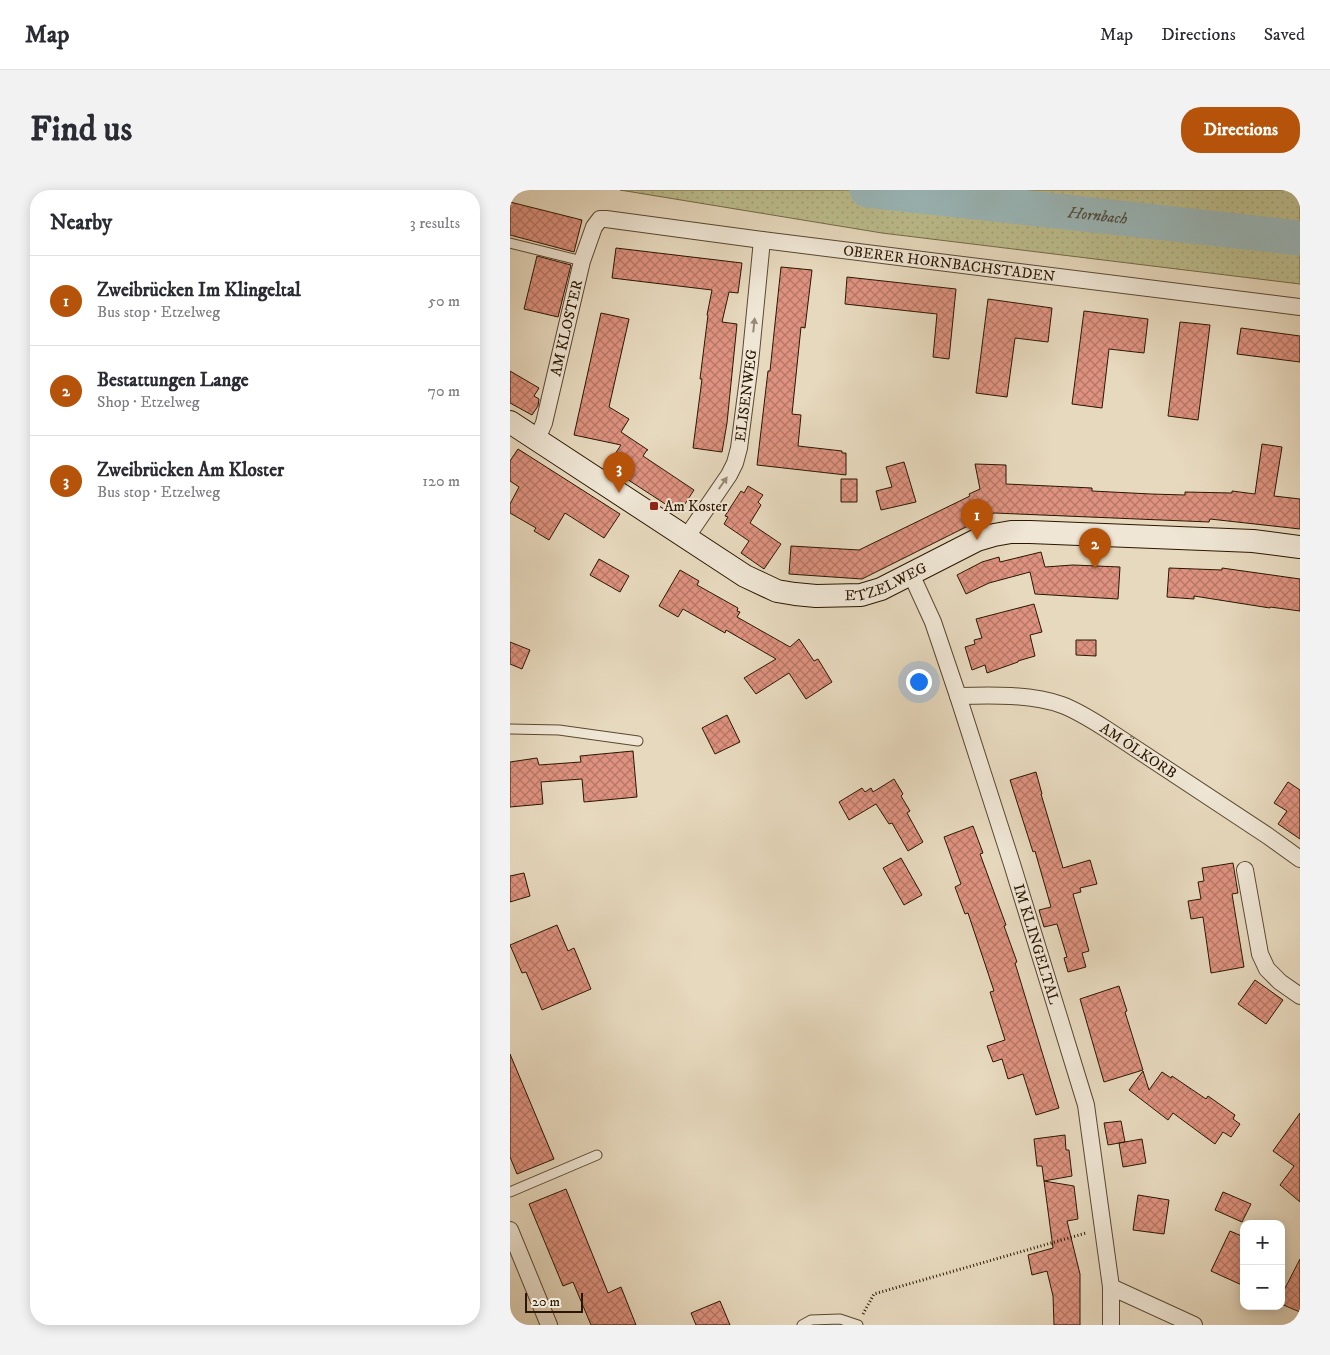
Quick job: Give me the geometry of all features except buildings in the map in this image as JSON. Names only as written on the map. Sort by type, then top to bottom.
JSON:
[{"type":"street","name":"OBERER HORNBACHSTADEN","points":[[600,219],[1300,307]]},
{"type":"street","name":"AM KLOSTER","points":[[536,439],[544,423],[582,261],[594,227],[600,219]]},
{"type":"street","name":"ELISENWEG","points":[[686,538],[729,475],[739,448],[750,363],[762,240]]},
{"type":"street","name":"ETZELWEG","points":[[510,422],[753,580],[777,591],[795,594],[861,595],[881,589],[977,540],[994,534],[1011,532],[1253,541],[1300,547]]},
{"type":"street","name":"IM KLINGELTAL","points":[[911,574],[933,622],[958,696],[1086,1105],[1104,1228],[1110,1288],[1111,1325]]},
{"type":"street","name":"AM ÖLKORB","points":[[958,696],[1045,700],[1081,714],[1115,734],[1300,859]]},
{"type":"street","points":[[1246,870],[1260,954],[1267,969],[1280,982],[1300,996]]},
{"type":"street","points":[[510,1232],[549,1325]]},
{"type":"street","points":[[1110,1288],[1194,1325]]},
{"type":"lane","points":[[510,243],[582,261]]},
{"type":"lane","points":[[510,729],[559,730],[638,741]]},
{"type":"lane","points":[[510,1192],[597,1155]]},
{"type":"lane","points":[[802,1325],[810,1320],[840,1319],[858,1325]]},
{"type":"path","points":[[858,1325],[874,1294],[1104,1228]]},
{"type":"green space","points":[[620,190],[1300,190],[1300,284],[882,233]]},
{"type":"waterway","name":"Hornbach","points":[[867,190],[1300,238]]},
{"type":"place","name":"Zweibrücken Am Kloster","points":[[619,493]]},
{"type":"place","name":"Am Koster","points":[[654,506]]},
{"type":"place","name":"Zweibrücken Im Klingeltal","points":[[977,540]]},
{"type":"place","name":"Bestattungen Lange","points":[[1095,569]]}]
